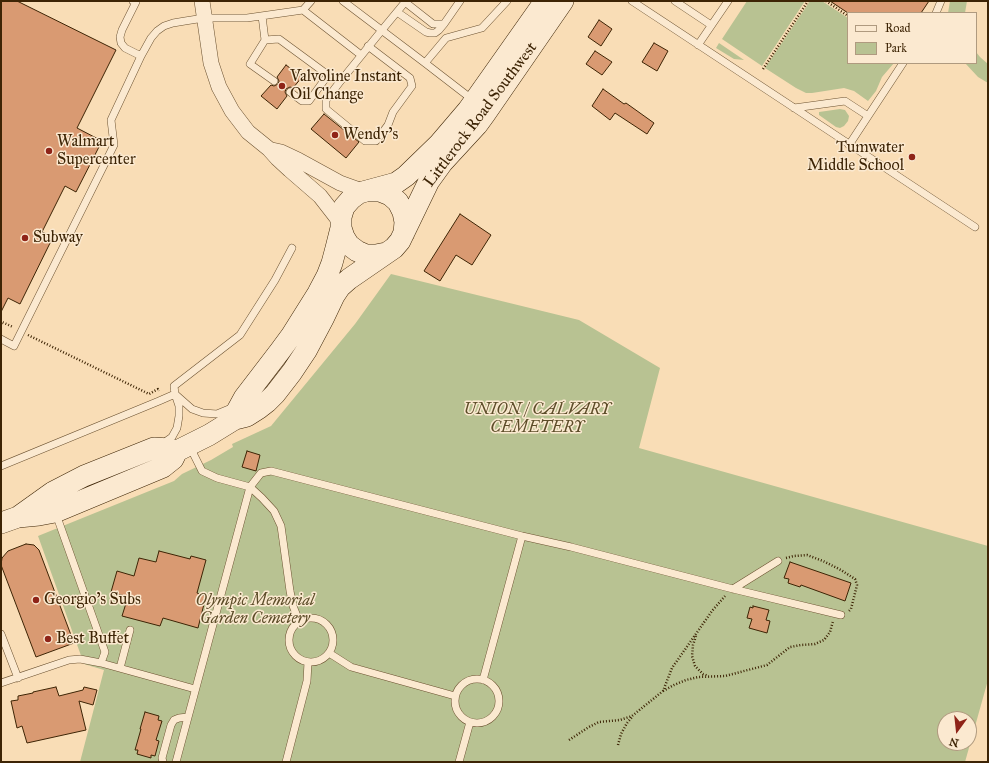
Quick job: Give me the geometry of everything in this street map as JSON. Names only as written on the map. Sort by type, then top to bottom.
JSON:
[{"type":"main road","name":"Littlerock Road Southwest","points":[[235,419],[244,398],[280,351],[318,293],[327,276],[332,263],[344,208],[351,199],[359,194],[396,183],[406,176],[439,144],[455,127],[474,102],[545,1]]},
{"type":"main road","name":"Littlerock Road Southwest","points":[[9,520],[55,512],[163,467],[183,448],[209,435],[235,419],[247,416],[258,409],[275,394],[306,351],[340,287],[349,279],[394,248],[400,241],[429,181],[442,163],[477,125],[563,1]]},
{"type":"main road","points":[[367,191],[380,191],[390,195],[398,202],[404,212],[404,233]]},
{"type":"main road","points":[[341,226],[344,237],[349,245],[357,251],[366,255],[386,253]]},
{"type":"main road","name":"Littlerock Road Southwest","points":[[9,520],[53,492],[84,476],[154,448],[183,448]]},
{"type":"street","points":[[202,1],[211,63],[219,87],[232,111],[248,132],[269,149],[290,170],[320,196],[341,226]]},
{"type":"street","points":[[269,149],[281,152],[340,183],[367,191]]},
{"type":"lane","points":[[133,1],[136,2],[120,37],[121,43],[125,48],[141,56]]},
{"type":"lane","points":[[1,339],[14,346],[114,145],[111,120],[141,56],[151,38],[157,31],[164,26],[173,23],[204,18],[247,18],[303,10],[311,1]]},
{"type":"lane","points":[[343,1],[474,102]]},
{"type":"lane","points":[[368,46],[410,78],[412,86],[393,112],[388,125],[376,141],[365,141],[326,109],[326,100],[368,46],[405,1],[433,24],[444,24]]},
{"type":"lane","points":[[397,12],[426,32],[434,33],[444,24],[460,1]]},
{"type":"lane","points":[[425,63],[446,38],[482,28],[507,1]]},
{"type":"lane","points":[[632,1],[975,227]]},
{"type":"lane","points":[[674,1],[711,25]]},
{"type":"lane","points":[[698,45],[728,1]]},
{"type":"lane","points":[[936,12],[941,1]]},
{"type":"lane","points":[[303,10],[361,55]]},
{"type":"lane","points":[[262,16],[265,40],[250,64],[274,81]]},
{"type":"lane","points":[[265,40],[279,39],[339,83]]},
{"type":"lane","points":[[850,145],[902,64]]},
{"type":"lane","points":[[290,92],[302,101],[309,101],[328,75]]},
{"type":"lane","points":[[794,108],[845,101],[868,116]]},
{"type":"lane","points":[[154,448],[172,437],[177,428],[179,416],[174,386],[240,335],[275,280],[292,248]]},
{"type":"lane","points":[[175,394],[192,409],[203,413],[217,414],[229,409],[244,398]]},
{"type":"lane","points":[[1,466],[175,394]]},
{"type":"lane","points":[[183,448],[202,471],[217,478],[250,487],[274,511],[281,526],[290,591],[293,606],[299,621]]},
{"type":"lane","points":[[176,762],[250,487],[261,473],[271,471],[522,536],[838,614]]},
{"type":"lane","points":[[55,512],[105,652],[101,663]]},
{"type":"lane","points":[[483,680],[522,536]]},
{"type":"lane","points":[[733,589],[778,561]]},
{"type":"lane","points":[[312,618],[319,619],[330,628],[334,640],[329,653],[320,661],[314,662],[303,661],[298,658],[291,650],[289,645],[292,629],[299,621],[312,618]]},
{"type":"lane","points":[[120,668],[130,630]]},
{"type":"lane","points":[[1,634],[18,678]]},
{"type":"lane","points":[[329,653],[351,666],[455,696]]},
{"type":"lane","points":[[1,683],[69,660],[80,659],[101,663],[195,688]]},
{"type":"lane","points":[[286,762],[308,681],[308,662]]},
{"type":"lane","points":[[475,679],[483,680],[491,684],[496,690],[498,698],[497,709],[494,716],[484,722],[470,722],[460,715],[456,709],[454,702],[455,696],[459,688],[468,681],[475,679]]},
{"type":"lane","points":[[163,762],[162,758],[171,725],[174,720],[188,716]]},
{"type":"lane","points":[[459,762],[470,722]]},
{"type":"path","points":[[763,69],[808,1]]},
{"type":"path","points":[[826,1],[847,15]]},
{"type":"path","points":[[1,324],[2,322],[21,331],[148,394],[158,389],[164,399]]},
{"type":"path","points":[[618,745],[621,734],[632,716],[663,691],[686,680],[698,677],[725,676],[767,665],[790,647],[815,644],[824,640],[830,632],[838,614],[846,614],[851,609],[857,585],[855,579],[842,570],[807,555],[794,556],[778,561]]},
{"type":"path","points":[[663,691],[672,668],[712,611],[733,589]]},
{"type":"path","points":[[698,632],[693,645],[692,656],[695,666],[703,674],[710,677]]},
{"type":"path","points":[[569,740],[599,722],[620,720],[632,716]]},
{"type":"green space","points":[[747,1],[805,1],[762,66],[722,39]]},
{"type":"green space","points":[[810,1],[822,1],[847,17],[847,64],[893,64],[882,77],[876,91],[868,101],[854,91],[844,88],[806,93],[765,68]]},
{"type":"green space","points":[[950,1],[967,1],[965,12],[948,12]]},
{"type":"green space","points":[[719,43],[744,60],[734,59],[716,48]]},
{"type":"green space","points":[[977,53],[988,64],[988,83],[978,77],[966,64],[977,64]]},
{"type":"green space","points":[[840,109],[845,110],[849,116],[848,121],[840,128],[836,127],[819,115],[819,112]]},
{"type":"green space","name":"Olympic Memorial Garden Cemetery","points":[[391,274],[579,320],[660,368],[639,448],[988,546],[988,680],[977,719],[977,711],[937,711],[937,751],[968,751],[965,762],[80,762],[104,670],[84,664],[38,536],[174,481],[182,474],[233,447],[232,444],[271,426],[355,324]]},
{"type":"building","name":"Walmart Supercenter","points":[[1,1],[17,1],[116,50],[77,128],[102,141],[76,192],[65,186],[42,232],[53,237],[20,304],[8,298],[1,312]]},
{"type":"building","points":[[830,1],[929,1],[922,12],[847,12]]},
{"type":"building","points":[[599,20],[612,29],[601,46],[588,37]]},
{"type":"building","points":[[654,43],[668,51],[657,71],[642,62]]},
{"type":"building","points":[[595,51],[612,62],[602,75],[586,64]]},
{"type":"building","name":"Valvoline Instant Oil Change","points":[[286,65],[302,77],[293,88],[290,87],[286,89],[285,92],[287,96],[277,109],[261,96],[271,85],[274,86],[278,84],[279,81],[277,77]]},
{"type":"building","points":[[603,89],[654,123],[647,134],[615,113],[610,120],[592,106]]},
{"type":"building","name":"Wendy's","points":[[324,114],[359,142],[346,158],[311,129]]},
{"type":"building","points":[[460,214],[491,235],[472,265],[456,255],[440,281],[424,271]]},
{"type":"building","points":[[247,451],[260,455],[256,471],[242,467]]},
{"type":"building","points":[[26,544],[34,545],[39,550],[74,643],[36,657],[1,565],[2,558],[8,551]]},
{"type":"building","points":[[159,551],[190,559],[191,556],[206,560],[197,593],[206,596],[198,628],[163,618],[160,626],[122,616],[128,597],[111,592],[117,571],[134,576],[139,558],[156,562]]},
{"type":"building","points":[[790,562],[851,583],[845,601],[801,585],[800,587],[788,583],[789,579],[784,578]]},
{"type":"building","points":[[753,606],[769,610],[766,620],[770,621],[767,633],[749,628],[752,619],[747,618],[750,607],[753,608]]},
{"type":"building","points":[[56,687],[59,696],[83,690],[84,687],[97,690],[93,705],[79,701],[86,730],[27,743],[22,726],[17,728],[11,701],[18,700],[18,696]]},
{"type":"building","points":[[145,712],[159,716],[158,720],[162,721],[156,740],[159,741],[155,756],[151,755],[151,758],[137,754],[138,750],[135,750]]},
{"type":"place","name":"Valvoline Instant Oil Change","points":[[282,86]]},
{"type":"place","name":"Wendy's","points":[[335,135]]},
{"type":"place","name":"Walmart Supercenter","points":[[49,151]]},
{"type":"place","name":"Tumwater Middle School","points":[[912,157]]},
{"type":"place","name":"Subway","points":[[25,238]]},
{"type":"place","name":"Georgio's Subs","points":[[36,600]]},
{"type":"place","name":"Best Buffet","points":[[48,639]]},
{"type":"park label","name":"UNION / CALVARY CEMETERY","points":[[537,419]]}]
